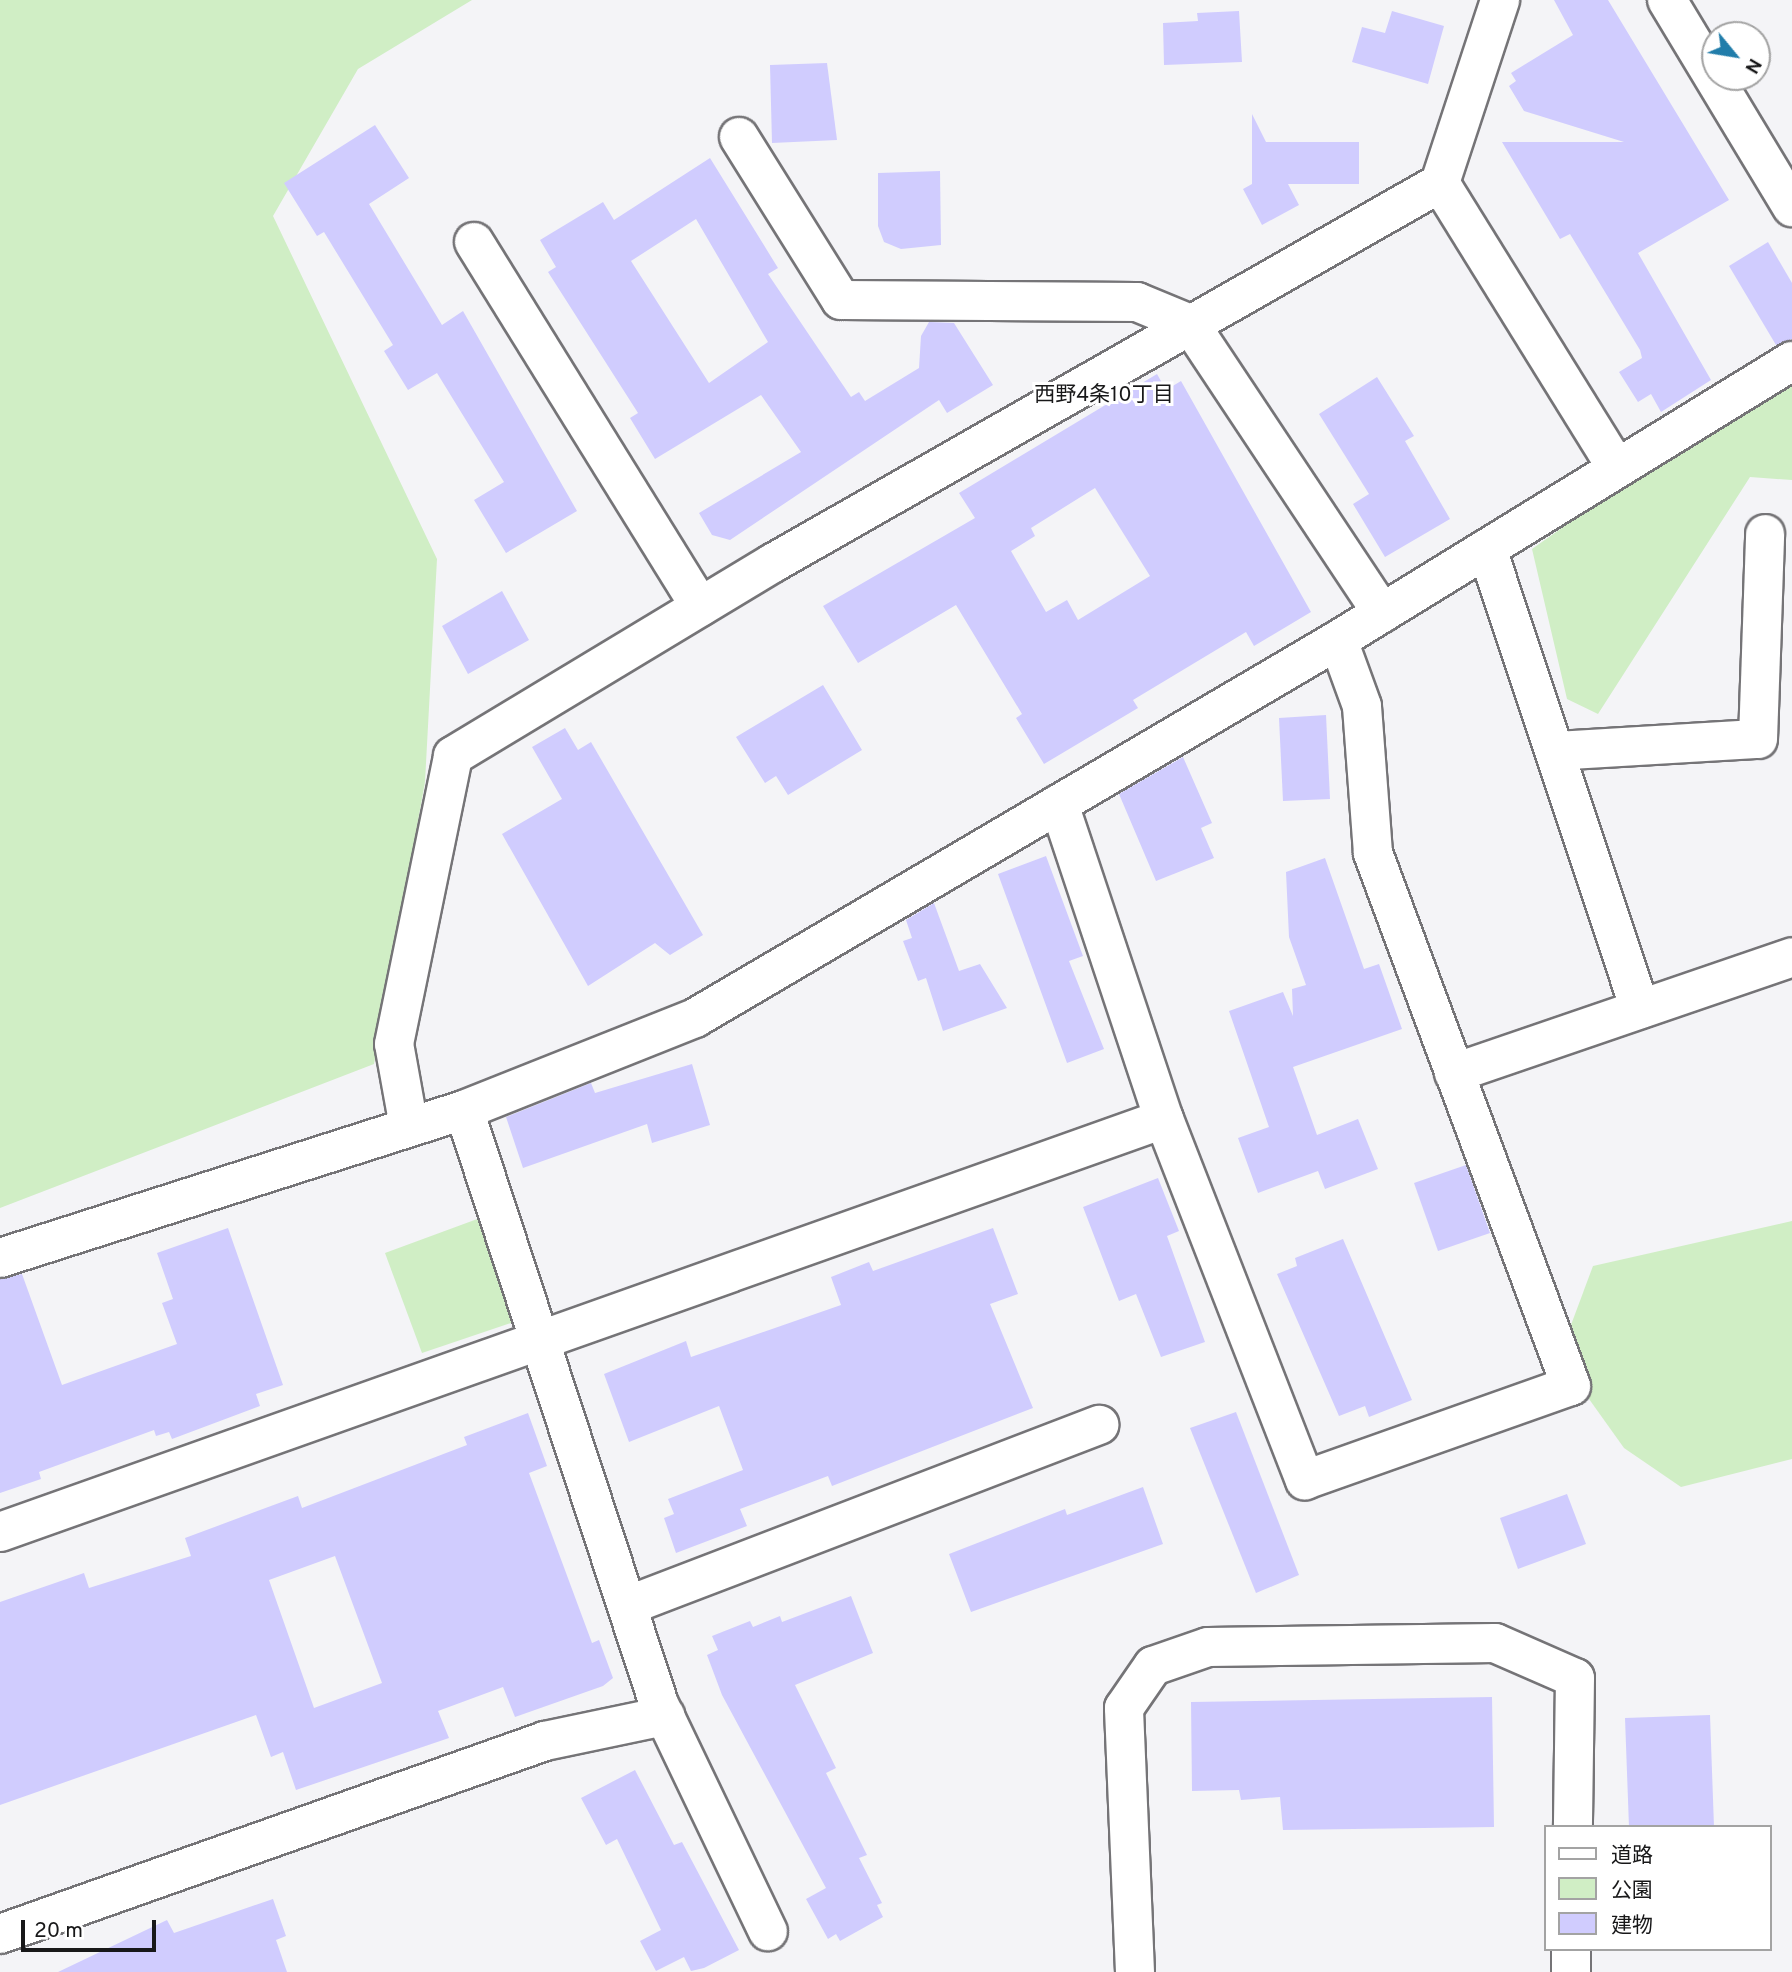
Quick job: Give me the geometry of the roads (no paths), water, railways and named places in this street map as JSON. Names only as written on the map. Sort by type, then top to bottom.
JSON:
[{"type":"street","points":[[409,1127],[394,1044],[453,756],[700,607],[1440,183],[1500,0]]},
{"type":"street","points":[[1667,0],[1792,206]]},
{"type":"street","points":[[739,137],[841,300],[1137,302],[1190,324],[1382,613]]},
{"type":"street","points":[[1440,183],[1617,468]]},
{"type":"street","points":[[474,242],[700,607]]},
{"type":"street","points":[[0,1258],[464,1110],[695,1018],[1338,640],[1792,361]]},
{"type":"street","points":[[1555,751],[1758,739],[1777,651],[1765,534]]},
{"type":"street","points":[[1487,549],[1640,1009]]},
{"type":"street","points":[[1059,804],[1164,1119],[1305,1480],[1571,1386],[1373,853],[1362,706],[1338,640]]},
{"type":"street","points":[[1454,1073],[1792,957]]},
{"type":"street","points":[[464,1110],[665,1716],[768,1931]]},
{"type":"street","points":[[0,1532],[1164,1119]]},
{"type":"street","points":[[627,1606],[1099,1425]]},
{"type":"street","points":[[1135,1972],[1124,1708],[1153,1666],[1208,1647],[1495,1643],[1575,1678],[1573,1825]]},
{"type":"street","points":[[0,1934],[545,1741],[665,1716]]},
{"type":"street","points":[[1571,1951],[1571,1972]]},
{"type":"district","name":"西野4条10丁目","points":[[1104,396]]}]
